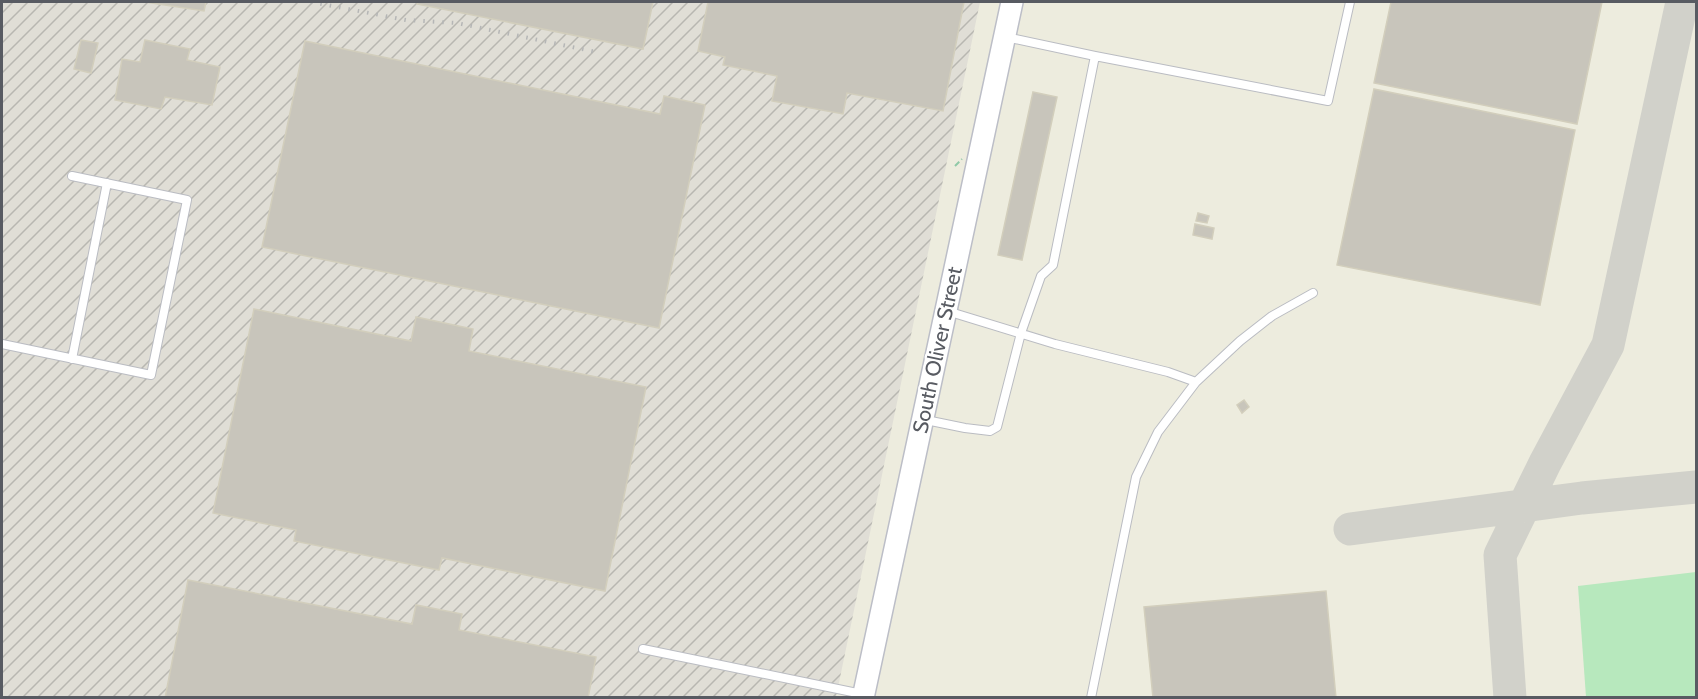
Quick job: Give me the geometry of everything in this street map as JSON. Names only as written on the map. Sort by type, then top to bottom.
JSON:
[{"type":"main road","name":"South Oliver Street","points":[[863,696],[1012,2]]},
{"type":"lane","points":[[1004,36],[1328,101],[1350,2]]},
{"type":"lane","points":[[922,419],[990,431],[997,427],[1021,333],[1041,276],[1053,266],[1095,56]]},
{"type":"lane","points":[[2,344],[151,375],[187,200],[72,176]]},
{"type":"lane","points":[[72,359],[107,183]]},
{"type":"lane","points":[[1091,698],[1136,477],[1158,432],[1196,382],[1240,341],[1272,316],[1313,293]]},
{"type":"lane","points":[[946,311],[1055,344],[1168,372],[1196,382]]},
{"type":"lane","points":[[643,650],[863,696]]},
{"type":"shaded area","points":[[2,2],[980,2],[836,697],[2,697]]},
{"type":"green space","points":[[1696,572],[1696,697],[1586,697],[1578,586]]},
{"type":"building","points":[[145,2],[206,2],[204,11]]},
{"type":"building","points":[[418,2],[653,2],[643,49],[417,4]]},
{"type":"building","points":[[708,2],[964,2],[943,111],[847,93],[843,114],[772,101],[777,76],[723,65],[725,57],[698,51]]},
{"type":"building","points":[[1391,2],[1602,2],[1577,124],[1374,83]]},
{"type":"building","points":[[81,40],[98,43],[91,73],[74,69]]},
{"type":"building","points":[[145,40],[190,49],[187,60],[220,67],[212,105],[165,97],[161,109],[115,100],[122,59],[140,62]]},
{"type":"building","points":[[305,41],[660,114],[664,96],[705,105],[659,328],[262,247]]},
{"type":"building","points":[[1374,89],[1575,130],[1540,305],[1337,265]]},
{"type":"building","points":[[1033,92],[1057,97],[1022,260],[998,255]]},
{"type":"building","points":[[1198,213],[1209,216],[1207,223],[1196,221]]},
{"type":"building","points":[[1195,224],[1214,228],[1212,239],[1193,235]]},
{"type":"building","points":[[254,309],[411,341],[416,317],[473,329],[469,351],[646,387],[605,591],[442,558],[439,570],[294,541],[296,530],[213,513]]},
{"type":"building","points":[[1244,400],[1249,407],[1242,413],[1237,405]]},
{"type":"building","points":[[188,580],[412,624],[416,605],[462,614],[459,630],[596,657],[588,698],[165,698]]},
{"type":"building","points":[[1326,591],[1336,698],[1153,698],[1144,607]]},
{"type":"taxiway","points":[[1510,698],[1500,555],[1545,463],[1608,345],[1682,2]]},
{"type":"taxiway","points":[[1350,529],[1582,498],[1696,487]]},
{"type":"railway","points":[[311,2],[406,20],[457,23],[596,52]]}]
